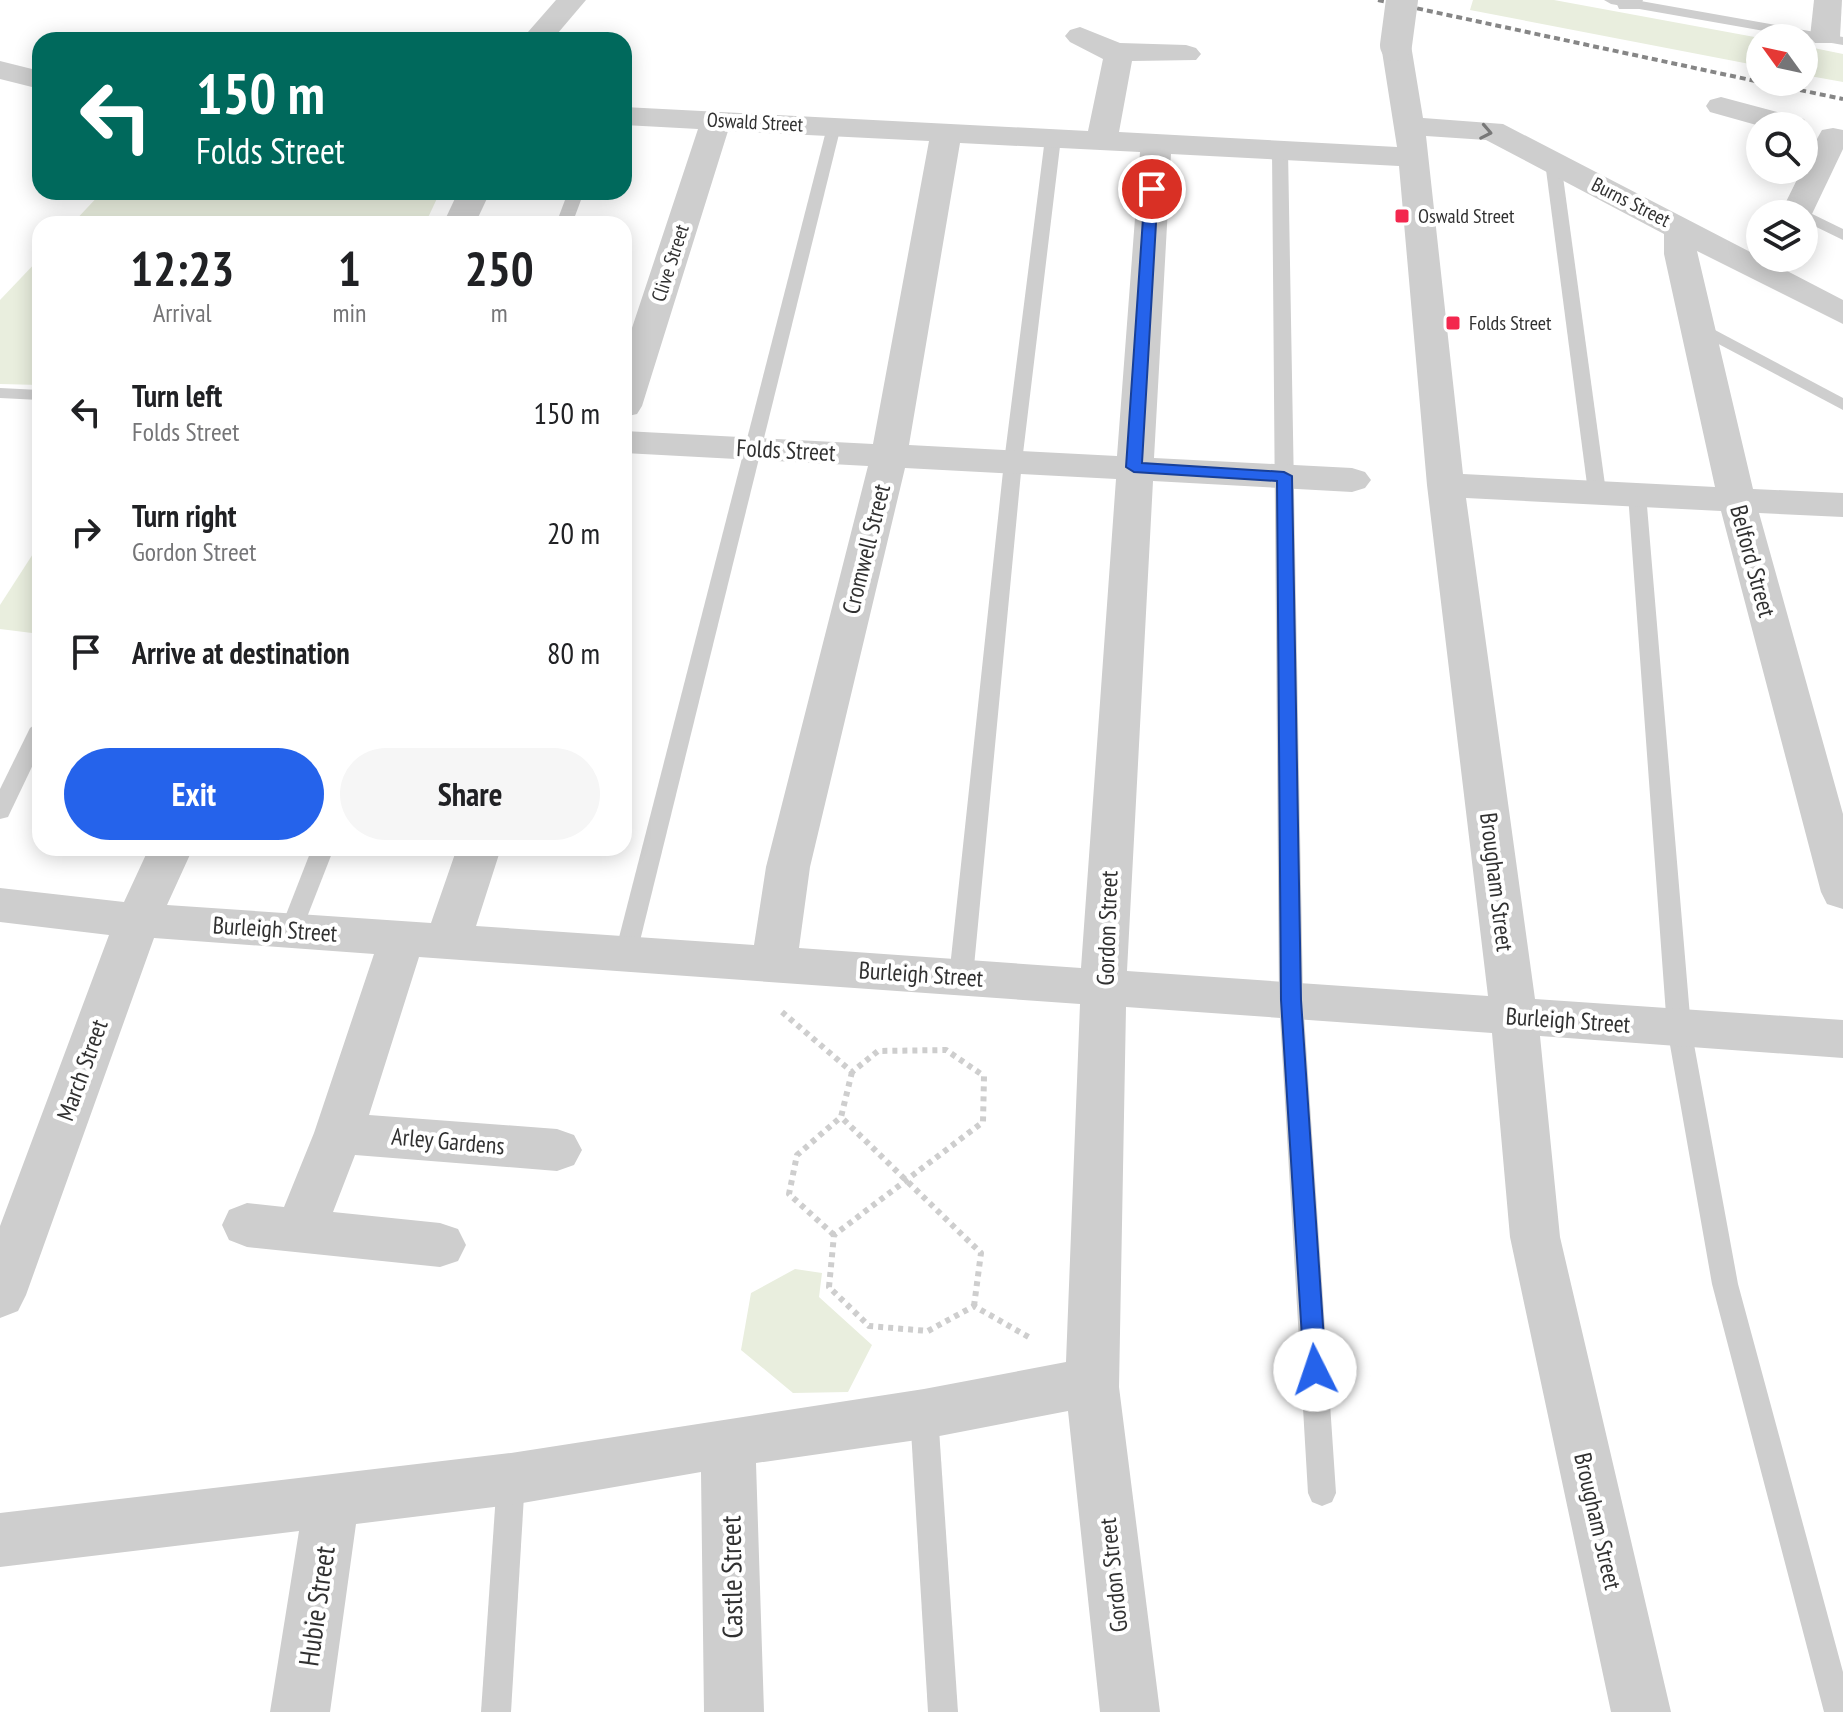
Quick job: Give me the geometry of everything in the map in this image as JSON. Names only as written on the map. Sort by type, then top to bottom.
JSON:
[{"type":"street","points":[[543,32],[572,0]]},
{"type":"street","name":"Brougham Street","points":[[1402,0],[1396,45],[1411,141],[1446,485],[1514,1016],[1535,1237],[1641,1712]]},
{"type":"street","points":[[1828,0],[1834,39]]},
{"type":"street","points":[[1080,36],[1115,52],[1186,54]]},
{"type":"street","points":[[1102,140],[1118,59],[1115,52]]},
{"type":"street","points":[[0,70],[32,78]]},
{"type":"street","points":[[1721,106],[1746,113]]},
{"type":"street","name":"Oswald Street","points":[[632,116],[1280,150],[1411,141]]},
{"type":"street","name":"Clive Street","points":[[632,381],[716,120]]},
{"type":"street","name":"Burns Street","points":[[1411,141],[1492,131],[1680,227],[1746,246]]},
{"type":"street","name":"Cromwell Street","points":[[774,964],[788,867],[889,456],[946,132]]},
{"type":"street","points":[[1805,200],[1827,135]]},
{"type":"street","name":"Gordon Street","points":[[1130,1712],[1092,1387],[1106,985],[1105,930],[1156,143]]},
{"type":"street","name":"Belford Street","points":[[1680,227],[1681,254],[1736,497],[1843,892]]},
{"type":"street","name":"Burns Street","points":[[1783,272],[1843,314]]},
{"type":"street","name":"Folds Street","points":[[632,442],[1352,480]]},
{"type":"street","points":[[1446,485],[1736,497],[1843,505]]},
{"type":"street","name":"March Street","points":[[0,1295],[138,919],[167,856]]},
{"type":"street","points":[[300,1231],[339,1133],[425,940],[474,856]]},
{"type":"street","name":"Burleigh Street","points":[[0,905],[138,919],[425,940],[1106,985],[1843,1039]]},
{"type":"street","name":"Arley Gardens","points":[[339,1133],[557,1150]]},
{"type":"street","points":[[247,1225],[440,1245]]},
{"type":"street","points":[[0,1540],[511,1479],[728,1442],[924,1414],[1058,1386],[1092,1387]]},
{"type":"street","name":"Castle Street","points":[[728,1442],[734,1712]]},
{"type":"street","name":"Hubie Street","points":[[300,1712],[331,1501]]},
{"type":"lane","points":[[1724,20],[1727,0]]},
{"type":"lane","points":[[1623,1],[1834,39]]},
{"type":"lane","points":[[626,953],[833,126]]},
{"type":"lane","points":[[961,977],[1013,462],[1053,138]]},
{"type":"lane","points":[[1280,150],[1291,1000],[1322,1493]]},
{"type":"lane","points":[[1553,162],[1597,492]]},
{"type":"lane","points":[[1818,223],[1843,235]]},
{"type":"lane","points":[[1698,326],[1843,405]]},
{"type":"lane","points":[[0,393],[32,395]]},
{"type":"lane","points":[[1637,494],[1679,1028],[1725,1284],[1839,1712]]},
{"type":"lane","points":[[0,811],[32,745]]},
{"type":"lane","points":[[291,930],[320,856]]},
{"type":"lane","points":[[924,1414],[943,1712]]},
{"type":"lane","points":[[496,1712],[511,1479]]},
{"type":"path","points":[[774,964],[771,1003],[852,1072]]},
{"type":"path","points":[[834,1235],[789,1194],[797,1155],[841,1117],[852,1072],[878,1051],[946,1050],[984,1076],[983,1122],[834,1235],[829,1287],[869,1326],[928,1331],[974,1306]]},
{"type":"path","points":[[841,1117],[981,1253],[974,1306]]},
{"type":"path","points":[[974,1306],[1057,1353],[1092,1387]]},
{"type":"green space","points":[[1473,0],[1554,0],[1746,35],[1746,63],[1470,10]]},
{"type":"green space","points":[[1818,49],[1843,54],[1843,82],[1818,78]]},
{"type":"green space","points":[[94,200],[436,200],[429,216],[80,216]]},
{"type":"green space","points":[[32,266],[32,385],[0,384],[0,300]]},
{"type":"green space","points":[[32,555],[32,633],[0,629],[0,605]]},
{"type":"green space","points":[[795,1269],[822,1273],[819,1297],[872,1345],[848,1392],[793,1393],[741,1350],[751,1293]]},
{"type":"railway","points":[[1378,0],[1746,79]]},
{"type":"railway","points":[[1818,94],[1843,99]]},
{"type":"place","name":"Oswald Street","points":[[1402,216]]},
{"type":"place","name":"Folds Street","points":[[1453,323]]},
{"type":"route","points":[[1152,189],[1134,467],[1284,476],[1291,1000],[1315,1370]]}]
